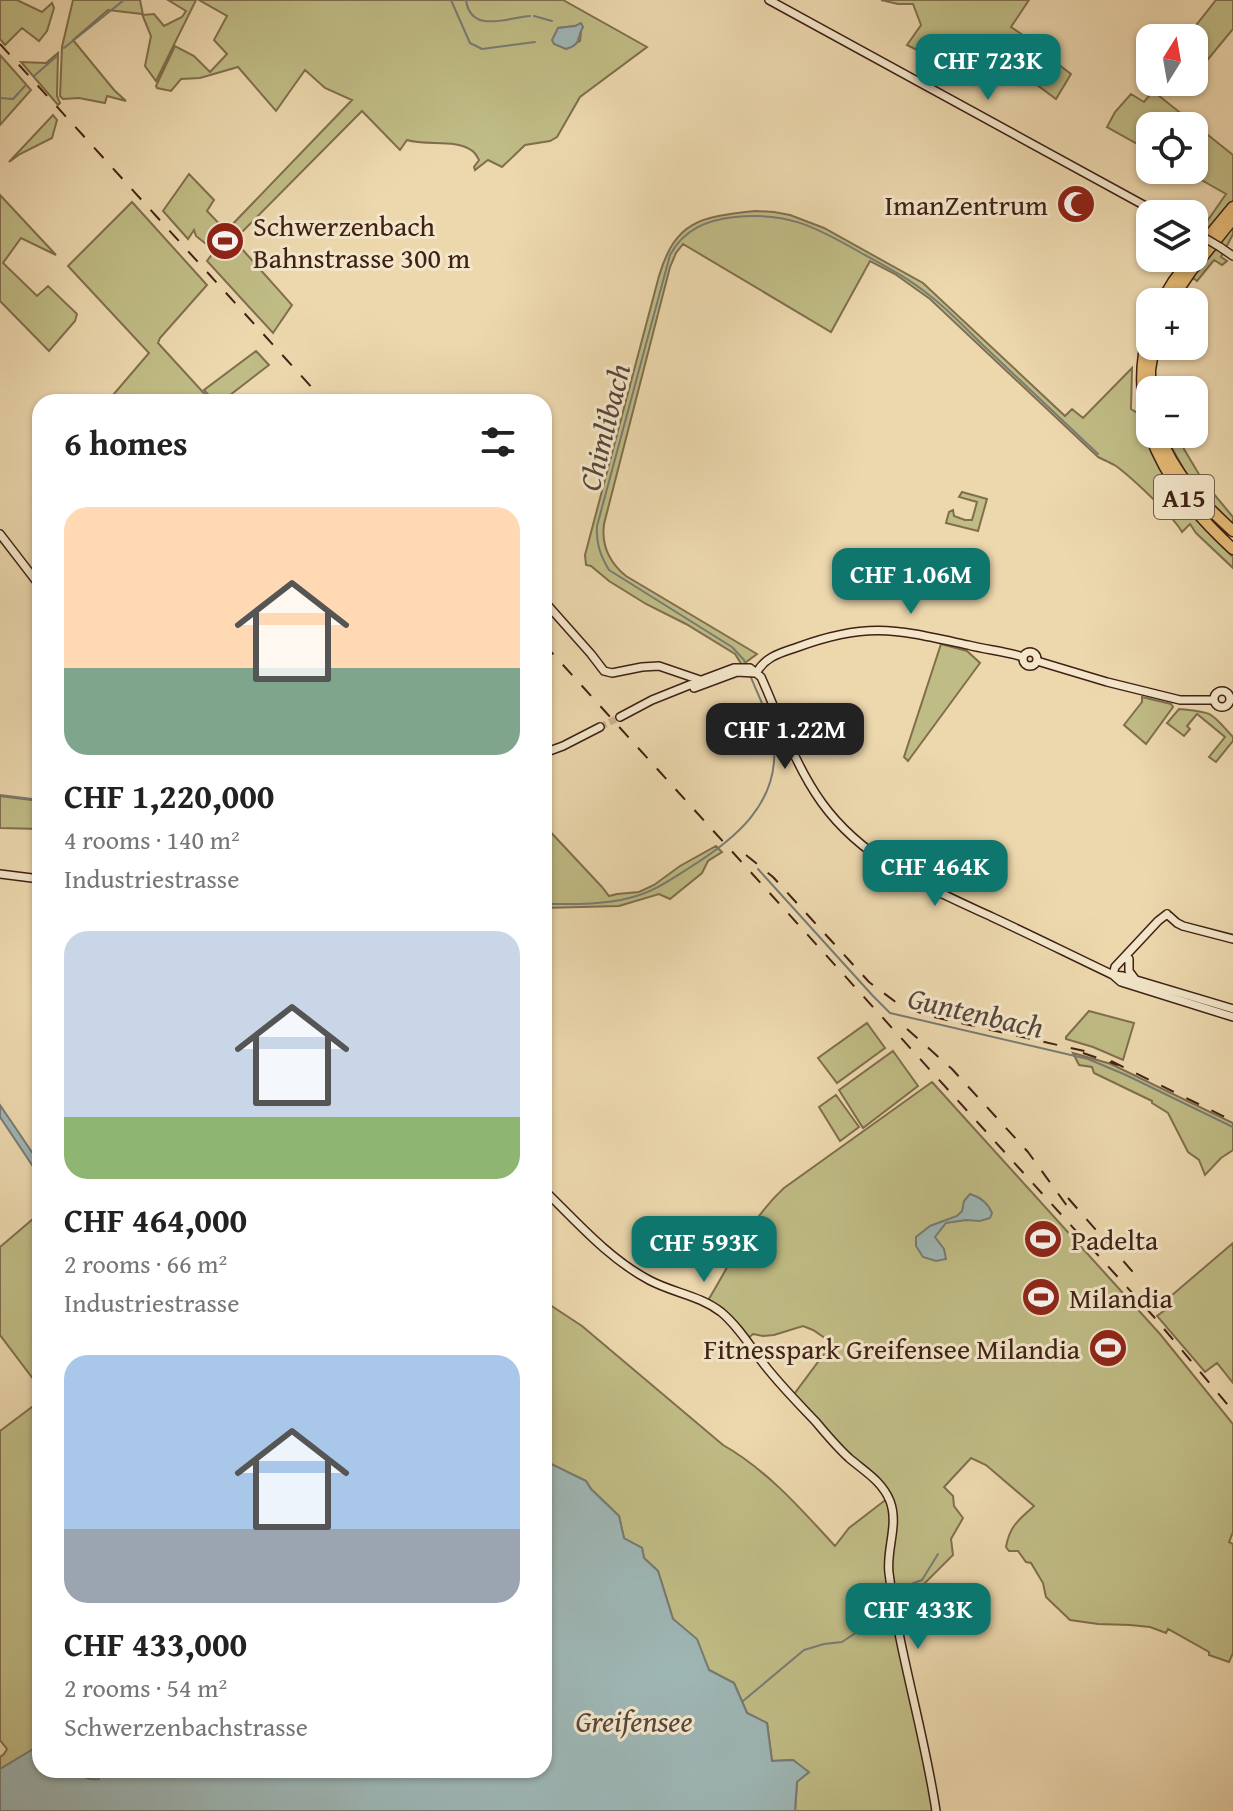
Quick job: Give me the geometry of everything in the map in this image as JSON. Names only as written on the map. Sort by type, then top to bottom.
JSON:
[{"type":"highway","points":[[1208,238],[1233,207]]},
{"type":"highway","points":[[1179,288],[1233,219]]},
{"type":"highway","name":"A15","points":[[1156,448],[1178,488],[1200,516],[1233,549]]},
{"type":"highway","name":"A15","points":[[1166,448],[1185,483],[1233,531]]},
{"type":"main road","points":[[769,0],[1136,201]]},
{"type":"main road","points":[[1208,240],[1233,256]]},
{"type":"main road","points":[[0,534],[32,576]]},
{"type":"main road","points":[[552,610],[604,671],[612,673],[649,666],[662,667],[686,682]]},
{"type":"main road","points":[[620,717],[686,682],[749,670],[770,657],[830,636],[868,630],[916,633],[1023,657],[1029,666],[1037,661],[1180,700],[1214,700],[1223,707],[1231,696]]},
{"type":"main road","points":[[644,706],[686,682],[749,670]]},
{"type":"main road","points":[[749,670],[769,695],[794,756],[832,816],[859,843],[892,868],[1113,975],[1121,982],[1233,1017]]},
{"type":"main road","points":[[552,750],[600,727]]},
{"type":"main road","points":[[0,874],[32,878]]},
{"type":"main road","points":[[1113,975],[1115,967],[1167,914]]},
{"type":"main road","points":[[1113,975],[1167,914]]},
{"type":"main road","points":[[1167,914],[1183,926],[1233,939]]},
{"type":"main road","points":[[1129,959],[1129,971],[1136,980]]},
{"type":"main road","points":[[1113,975],[1233,1009]]},
{"type":"main road","points":[[552,1198],[620,1262],[649,1280],[707,1302],[730,1320],[776,1379],[847,1457],[879,1483],[888,1498],[894,1520],[888,1559],[891,1588],[936,1811]]},
{"type":"shaded area","points":[[0,0],[17,0],[42,12],[52,3],[54,8],[47,31],[39,41],[22,28],[5,45],[0,39]]},
{"type":"shaded area","points":[[73,0],[140,0],[143,15],[154,14],[164,26],[182,17],[186,11],[168,0],[196,0],[156,81],[145,66],[151,36],[142,14],[108,10],[73,40],[126,101],[107,96],[105,103],[79,98],[63,99],[60,96],[62,47]]},
{"type":"shaded area","points":[[199,0],[563,0],[647,47],[580,97],[557,137],[525,145],[502,167],[488,160],[475,170],[479,160],[476,154],[457,145],[407,140],[400,150],[362,111],[234,240],[292,305],[273,333],[207,261],[218,246],[212,242],[206,244],[194,230],[188,239],[163,211],[189,174],[214,200],[207,211],[226,231],[352,100],[325,88],[305,70],[276,111],[238,67],[200,78],[181,79],[171,91],[157,88],[175,46],[194,56],[210,72],[227,54],[214,40],[227,16]],"holes":[[[575,26],[581,31],[580,41],[566,49],[555,44],[558,28]]]},
{"type":"shaded area","points":[[881,0],[1029,0],[1011,27],[1048,52],[1071,74],[1056,99],[1037,85],[1000,83],[944,63],[907,45],[921,25],[913,4]]},
{"type":"shaded area","points":[[1216,0],[1233,0],[1233,29],[1208,59],[1208,24],[1197,24]]},
{"type":"shaded area","points":[[58,53],[58,105],[21,62],[46,63]]},
{"type":"shaded area","points":[[0,55],[31,90],[0,125]]},
{"type":"shaded area","points":[[1131,94],[1144,102],[1149,96],[1159,96],[1179,112],[1136,112],[1136,143],[1107,127]]},
{"type":"shaded area","points":[[53,115],[57,120],[52,138],[9,162]]},
{"type":"shaded area","points":[[1208,135],[1233,155],[1233,234],[1221,257],[1227,261],[1222,265],[1214,260],[1208,267],[1208,220],[1226,194],[1208,184]]},
{"type":"shaded area","points":[[0,195],[56,255],[21,238],[3,263],[37,296],[48,286],[77,314],[75,321],[49,351],[0,301]]},
{"type":"shaded area","points":[[132,202],[207,285],[158,343],[205,394],[114,394],[149,353],[68,266]]},
{"type":"shaded area","points":[[755,211],[790,215],[824,228],[923,283],[1065,416],[1072,409],[1083,418],[1132,368],[1131,409],[1136,412],[1136,448],[1150,448],[1164,476],[1187,509],[1233,557],[1233,568],[1190,524],[1182,532],[1162,507],[1132,479],[1098,457],[930,299],[895,274],[870,261],[831,332],[683,244],[670,267],[604,524],[605,546],[615,565],[626,576],[757,654],[742,665],[735,654],[609,581],[586,565],[585,555],[659,276],[666,257],[683,232],[694,224],[720,216]]},
{"type":"shaded area","points":[[1186,272],[1204,272],[1197,281]]},
{"type":"shaded area","points":[[256,351],[269,365],[231,394],[208,394],[204,390]]},
{"type":"shaded area","points":[[1172,448],[1183,448],[1203,481],[1233,517],[1233,525],[1190,480]]},
{"type":"shaded area","points":[[962,492],[987,499],[978,531],[946,523],[949,512],[953,510],[954,516],[972,520],[977,502],[959,497]]},
{"type":"shaded area","points":[[941,644],[967,651],[980,663],[908,761],[904,757]]},
{"type":"shaded area","points":[[1142,697],[1173,707],[1146,744],[1124,725],[1142,702]]},
{"type":"shaded area","points":[[1179,709],[1210,715],[1233,737],[1216,762],[1209,757],[1225,737],[1197,714],[1187,726],[1190,729],[1184,736],[1167,723]]},
{"type":"shaded area","points":[[0,796],[32,800],[32,829],[0,828]]},
{"type":"shaded area","points":[[552,834],[609,896],[639,892],[654,885],[716,846],[722,852],[708,861],[702,873],[670,899],[659,894],[619,906],[552,908]]},
{"type":"shaded area","points":[[1089,1011],[1134,1023],[1123,1060],[1066,1039]]},
{"type":"shaded area","points":[[867,1023],[885,1048],[837,1083],[818,1058]]},
{"type":"shaded area","points":[[893,1051],[918,1086],[863,1128],[839,1090]]},
{"type":"shaded area","points":[[1073,1053],[1111,1064],[1233,1123],[1233,1150],[1205,1175],[1199,1160],[1188,1152],[1168,1113],[1152,1101],[1094,1073],[1092,1067],[1079,1065]]},
{"type":"shaded area","points":[[932,1082],[1160,1334],[1233,1424],[1233,1532],[1229,1542],[1233,1544],[1233,1653],[1229,1662],[1209,1655],[1209,1652],[1168,1629],[1166,1633],[1150,1627],[1070,1620],[1046,1597],[1043,1583],[1031,1563],[1026,1562],[1018,1551],[1009,1551],[1006,1547],[1013,1528],[1034,1506],[986,1465],[971,1458],[944,1487],[953,1496],[954,1506],[963,1518],[951,1539],[953,1555],[923,1585],[893,1597],[936,1811],[795,1811],[797,1781],[808,1773],[793,1760],[772,1761],[767,1723],[747,1713],[734,1683],[709,1670],[697,1640],[673,1619],[658,1571],[644,1558],[642,1548],[624,1539],[619,1516],[586,1481],[552,1464],[552,1306],[582,1326],[723,1445],[769,1478],[835,1546],[849,1528],[888,1498],[792,1397],[832,1343],[803,1326],[774,1335],[753,1334],[746,1340],[707,1302],[751,1227],[784,1188]]},
{"type":"shaded area","points":[[836,1095],[859,1127],[840,1141],[819,1107]]},
{"type":"shaded area","points":[[32,1220],[32,1377],[0,1335],[0,1247]]},
{"type":"shaded area","points":[[1233,1243],[1233,1383],[1217,1363],[1205,1372],[1157,1316],[1165,1310],[1171,1296]]},
{"type":"shaded area","points":[[32,1407],[32,1760],[0,1777],[0,1757],[7,1749],[0,1740],[0,1431]]},
{"type":"water","points":[[581,23],[583,27],[574,45],[566,49],[554,44],[552,40],[558,28]]},
{"type":"water","points":[[0,1105],[32,1152],[32,1165],[0,1117]]},
{"type":"water","points":[[970,1194],[986,1203],[992,1213],[990,1218],[946,1223],[935,1237],[944,1249],[946,1259],[936,1261],[923,1257],[916,1246],[916,1237],[930,1226],[957,1216]]},
{"type":"water","name":"Greifensee","points":[[552,1464],[586,1481],[619,1516],[624,1538],[642,1548],[644,1558],[658,1571],[673,1619],[697,1639],[709,1670],[734,1683],[747,1713],[767,1723],[772,1761],[793,1760],[809,1772],[797,1782],[795,1811],[0,1811],[0,1769],[32,1750],[32,1778],[552,1778]]},
{"type":"waterway","points":[[64,48],[124,0]]},
{"type":"waterway","points":[[451,0],[470,43],[482,49],[535,42]]},
{"type":"waterway","points":[[466,0],[469,11],[482,21],[530,16]]},
{"type":"waterway","points":[[534,16],[552,21]]},
{"type":"waterway","points":[[34,76],[57,56]]},
{"type":"waterway","points":[[0,98],[13,99],[25,86]]},
{"type":"waterway","name":"Chimlibach","points":[[746,666],[732,647],[609,570],[597,538],[597,526],[670,255],[682,239],[697,227],[735,217],[785,219],[827,234],[884,266],[912,282],[944,308],[1098,454]]},
{"type":"waterway","name":"Chimlibach","points":[[552,904],[608,902],[645,893],[706,857],[750,818],[769,785],[774,766],[773,736],[750,675]]},
{"type":"waterway","name":"Chimlibach","points":[[0,795],[32,799]]},
{"type":"waterway","name":"Guntenbach","points":[[758,869],[890,1013],[1088,1059],[1233,1127]]},
{"type":"waterway","points":[[895,1590],[922,1580],[938,1554]]},
{"type":"waterway","points":[[743,1701],[804,1650],[842,1642],[881,1616],[882,1594]]},
{"type":"tunnel","points":[[600,727],[620,717]]},
{"type":"railway","points":[[0,44],[318,394]]},
{"type":"railway","points":[[552,653],[1154,1317],[1233,1411]]},
{"type":"railway","points":[[746,855],[773,877],[869,982],[897,1003],[925,1015],[1093,1053]]},
{"type":"railway","points":[[907,1029],[952,1069],[1028,1152],[1070,1210]]},
{"type":"railway","points":[[1083,1053],[1118,1065]]},
{"type":"railway","points":[[1111,1061],[1233,1121]]},
{"type":"railway","points":[[1068,1198],[1139,1279]]},
{"type":"place","name":"ImanZentrum","points":[[1076,204]]},
{"type":"place","name":"Schwerzenbach Bahnstrasse 300 m","points":[[225,241]]},
{"type":"place","name":"Padelta","points":[[1043,1239]]},
{"type":"place","name":"Milandia","points":[[1041,1297]]},
{"type":"place","name":"Fitnesspark Greifensee Milandia","points":[[1108,1348]]}]
